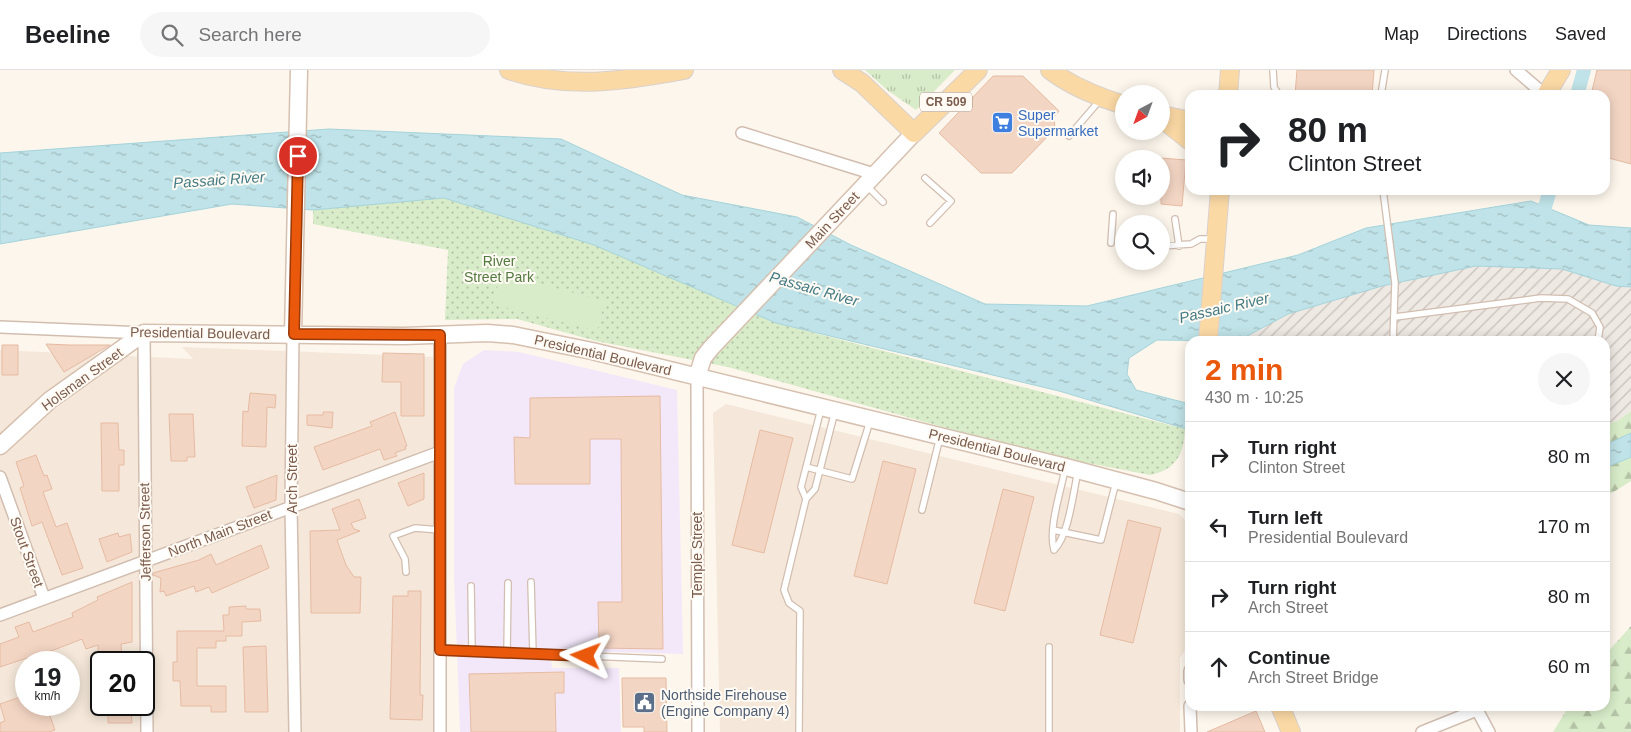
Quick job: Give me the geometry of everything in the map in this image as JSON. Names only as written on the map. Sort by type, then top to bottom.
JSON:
[{"type":"main road","points":[[510,70],[531,77],[564,76],[598,83],[684,70]]},
{"type":"main road","points":[[842,70],[862,83],[914,133]]},
{"type":"main road","name":"Main Street","points":[[914,133],[978,70]]},
{"type":"main road","points":[[1050,70],[1076,86],[1115,102]]},
{"type":"main road","points":[[1228,90],[1230,70]]},
{"type":"main road","points":[[1549,90],[1561,70]]},
{"type":"main road","points":[[1170,118],[1185,120]]},
{"type":"main road","points":[[1170,124],[1185,137]]},
{"type":"main road","points":[[1208,336],[1220,195]]},
{"type":"main road","points":[[1282,711],[1291,732]]},
{"type":"street","name":"Arch Street","points":[[295,732],[291,506],[299,70]]},
{"type":"street","points":[[1516,70],[1540,90]]},
{"type":"street","name":"Main Street","points":[[698,377],[703,358],[914,133]]},
{"type":"street","points":[[742,134],[870,179]]},
{"type":"street","name":"Presidential Boulevard","points":[[0,328],[144,333],[513,335],[871,419],[1116,480],[1185,501]]},
{"type":"street","name":"Holsman Street","points":[[0,446],[56,395],[144,333]]},
{"type":"street","name":"Jefferson Street","points":[[144,333],[147,732]]},
{"type":"street","points":[[440,335],[440,732]]},
{"type":"street","name":"Temple Street","points":[[698,377],[698,732]]},
{"type":"street","name":"North Main Street","points":[[0,615],[440,452]]},
{"type":"street","name":"Stout Street","points":[[0,477],[44,598]]},
{"type":"street","points":[[1190,711],[1190,732]]},
{"type":"street","points":[[1422,732],[1469,711]]},
{"type":"street","points":[[1478,711],[1489,732]]},
{"type":"lane","points":[[1272,70],[1276,90]]},
{"type":"lane","points":[[1381,90],[1385,70]]},
{"type":"lane","points":[[1069,136],[1102,98]]},
{"type":"lane","points":[[925,178],[950,201],[930,223]]},
{"type":"lane","points":[[870,179],[883,202]]},
{"type":"lane","points":[[1383,195],[1395,283],[1393,336]]},
{"type":"lane","points":[[1111,243],[1112,214]]},
{"type":"lane","points":[[1175,219],[1179,246]]},
{"type":"lane","points":[[1170,246],[1191,244],[1200,239],[1217,239]]},
{"type":"lane","points":[[1395,317],[1541,298],[1568,299],[1592,313],[1600,327],[1599,336]]},
{"type":"lane","points":[[806,499],[801,487],[806,467],[828,409]]},
{"type":"lane","points":[[799,732],[800,611],[789,603],[784,590],[806,499],[815,489],[820,470],[828,409]]},
{"type":"lane","points":[[806,467],[852,479],[871,419]]},
{"type":"lane","points":[[922,510],[940,436]]},
{"type":"lane","points":[[1072,469],[1064,532],[1061,544],[1054,550],[1052,542],[1053,530],[1072,469]]},
{"type":"lane","points":[[1053,530],[1101,540],[1116,480]]},
{"type":"lane","points":[[406,572],[405,559],[393,536],[415,528],[440,530]]},
{"type":"lane","points":[[531,582],[533,654]]},
{"type":"lane","points":[[507,653],[508,584]]},
{"type":"lane","points":[[472,586],[472,651]]},
{"type":"lane","points":[[1049,647],[1049,732]]},
{"type":"lane","points":[[440,650],[662,659]]},
{"type":"shaded area","points":[[1476,266],[1562,269],[1615,286],[1631,287],[1631,411],[1617,421],[1610,423],[1610,336],[1247,336],[1288,314],[1382,286]]},
{"type":"shaded area","points":[[182,347],[437,357],[435,732],[0,732],[0,350],[193,359]]},
{"type":"shaded area","points":[[484,350],[519,352],[677,390],[683,654],[550,650],[552,668],[619,668],[621,732],[460,732],[454,576],[454,388],[463,364]]},
{"type":"shaded area","points":[[726,404],[1179,514],[1185,520],[1185,650],[1180,658],[1180,732],[720,732],[713,413]]},
{"type":"green space","points":[[865,70],[955,70],[916,110],[887,90]]},
{"type":"green space","name":"River Street Park","points":[[444,198],[594,245],[776,323],[1185,429],[1183,446],[1177,460],[1172,465],[1159,473],[1150,475],[1036,453],[728,367],[596,341],[517,319],[445,320],[448,250],[313,224],[313,210]]},
{"type":"green space","points":[[501,274],[605,301],[597,331],[493,304]]},
{"type":"green space","points":[[1631,411],[1631,433],[1610,443],[1610,423],[1617,421]]},
{"type":"green space","points":[[1631,457],[1631,481],[1612,493],[1610,493],[1610,466]]},
{"type":"green space","points":[[1631,626],[1631,732],[1553,732],[1566,711],[1610,711],[1610,649]]},
{"type":"water","name":"Passaic River","points":[[329,129],[561,139],[682,195],[797,217],[851,245],[985,304],[1087,306],[1298,255],[1366,228],[1531,201],[1589,225],[1631,228],[1631,287],[1616,286],[1562,269],[1476,266],[1382,286],[1288,314],[1247,336],[1185,336],[1185,340],[1157,340],[1129,358],[1127,374],[1136,390],[1185,403],[1185,429],[1059,391],[776,323],[594,245],[444,198],[313,210],[232,204],[0,244],[0,153]]},
{"type":"water","points":[[1631,433],[1631,457],[1610,466],[1610,443]]},
{"type":"building","points":[[1297,70],[1374,70],[1372,90],[1295,90]]},
{"type":"building","points":[[1597,70],[1631,70],[1631,164],[1610,158],[1610,90],[1592,90]]},
{"type":"building","name":"Super Supermarket","points":[[993,76],[1023,76],[1059,111],[1054,117],[1055,129],[1012,173],[981,173],[939,133]]},
{"type":"building","points":[[1170,159],[1185,160],[1182,206],[1170,205]]},
{"type":"building","points":[[46,344],[70,345],[110,345],[64,372]]},
{"type":"building","points":[[2,345],[18,345],[18,375],[2,375]]},
{"type":"building","points":[[383,353],[424,354],[424,416],[401,416],[401,382],[382,382]]},
{"type":"building","points":[[250,393],[276,395],[275,408],[267,407],[266,447],[242,446],[243,411],[248,412]]},
{"type":"building","points":[[660,396],[663,649],[599,648],[598,602],[622,602],[621,439],[590,439],[590,484],[515,484],[514,437],[530,438],[530,398]]},
{"type":"building","points":[[323,412],[333,412],[332,428],[307,425],[307,415],[323,415]]},
{"type":"building","points":[[395,412],[407,446],[405,447],[406,449],[395,453],[397,456],[384,460],[380,449],[323,470],[314,447],[372,426],[370,422]]},
{"type":"building","points":[[169,414],[193,414],[195,457],[187,457],[187,461],[171,461]]},
{"type":"building","points":[[101,423],[118,423],[119,450],[124,450],[124,465],[119,465],[119,491],[102,491]]},
{"type":"building","points":[[760,430],[793,438],[764,553],[732,545]]},
{"type":"building","points":[[36,455],[44,476],[47,475],[52,489],[43,492],[56,527],[67,523],[83,568],[62,575],[42,522],[32,526],[20,488],[24,486],[16,462]]},
{"type":"building","points":[[883,461],[916,469],[887,584],[854,576]]},
{"type":"building","points":[[424,473],[424,499],[408,506],[398,483]]},
{"type":"building","points":[[277,475],[276,500],[254,508],[246,487]]},
{"type":"building","points":[[1003,489],[1034,497],[1005,611],[974,603]]},
{"type":"building","points":[[359,499],[366,518],[351,523],[354,529],[360,531],[337,540],[346,565],[354,577],[361,577],[360,613],[311,613],[310,531],[340,530],[332,509]]},
{"type":"building","points":[[1128,520],[1161,528],[1133,643],[1100,635]]},
{"type":"building","points":[[118,533],[119,537],[130,534],[132,552],[107,562],[99,539]]},
{"type":"building","points":[[261,545],[269,568],[212,593],[209,587],[196,592],[194,586],[166,596],[164,591],[160,592],[161,578],[153,575],[153,573],[199,560],[211,554],[216,565]]},
{"type":"building","points":[[132,582],[132,642],[121,644],[121,651],[98,651],[98,645],[86,649],[82,639],[51,651],[15,651],[15,662],[0,667],[0,644],[19,637],[15,627],[29,622],[33,632],[73,617],[72,613],[98,600],[97,597]]},
{"type":"building","points":[[408,591],[421,591],[420,695],[423,695],[422,720],[390,719],[393,596],[408,596]]},
{"type":"building","points":[[246,606],[246,609],[260,609],[261,621],[242,622],[242,636],[226,636],[226,641],[216,641],[216,648],[197,648],[197,686],[226,686],[226,712],[211,712],[211,706],[181,706],[180,681],[173,681],[173,662],[177,662],[177,631],[224,631],[223,615],[229,615],[229,607]]},
{"type":"building","points":[[266,646],[268,712],[245,712],[243,647]]},
{"type":"building","points":[[564,672],[564,693],[555,693],[556,732],[471,732],[469,674]]},
{"type":"building","name":"Northside Firehouse (Engine Company 4)","points":[[622,678],[666,678],[667,732],[644,732],[644,727],[623,727]]},
{"type":"building","points":[[15,699],[15,716],[50,716],[55,730],[49,732],[0,732],[0,723],[5,721],[0,704]]},
{"type":"building","points":[[1256,711],[1265,732],[1207,732]]},
{"type":"building","points":[[108,716],[132,716],[132,723],[108,723]]},
{"type":"waterway","points":[[1578,90],[1584,70]]},
{"type":"waterway","points":[[1545,207],[1549,195]]},
{"type":"place","name":"Super Supermarket","points":[[1002,123]]},
{"type":"place","name":"Northside Firehouse (Engine Company 4)","points":[[645,703]]},
{"type":"route","points":[[298,156],[294,334],[440,335],[440,650],[586,656]]}]
